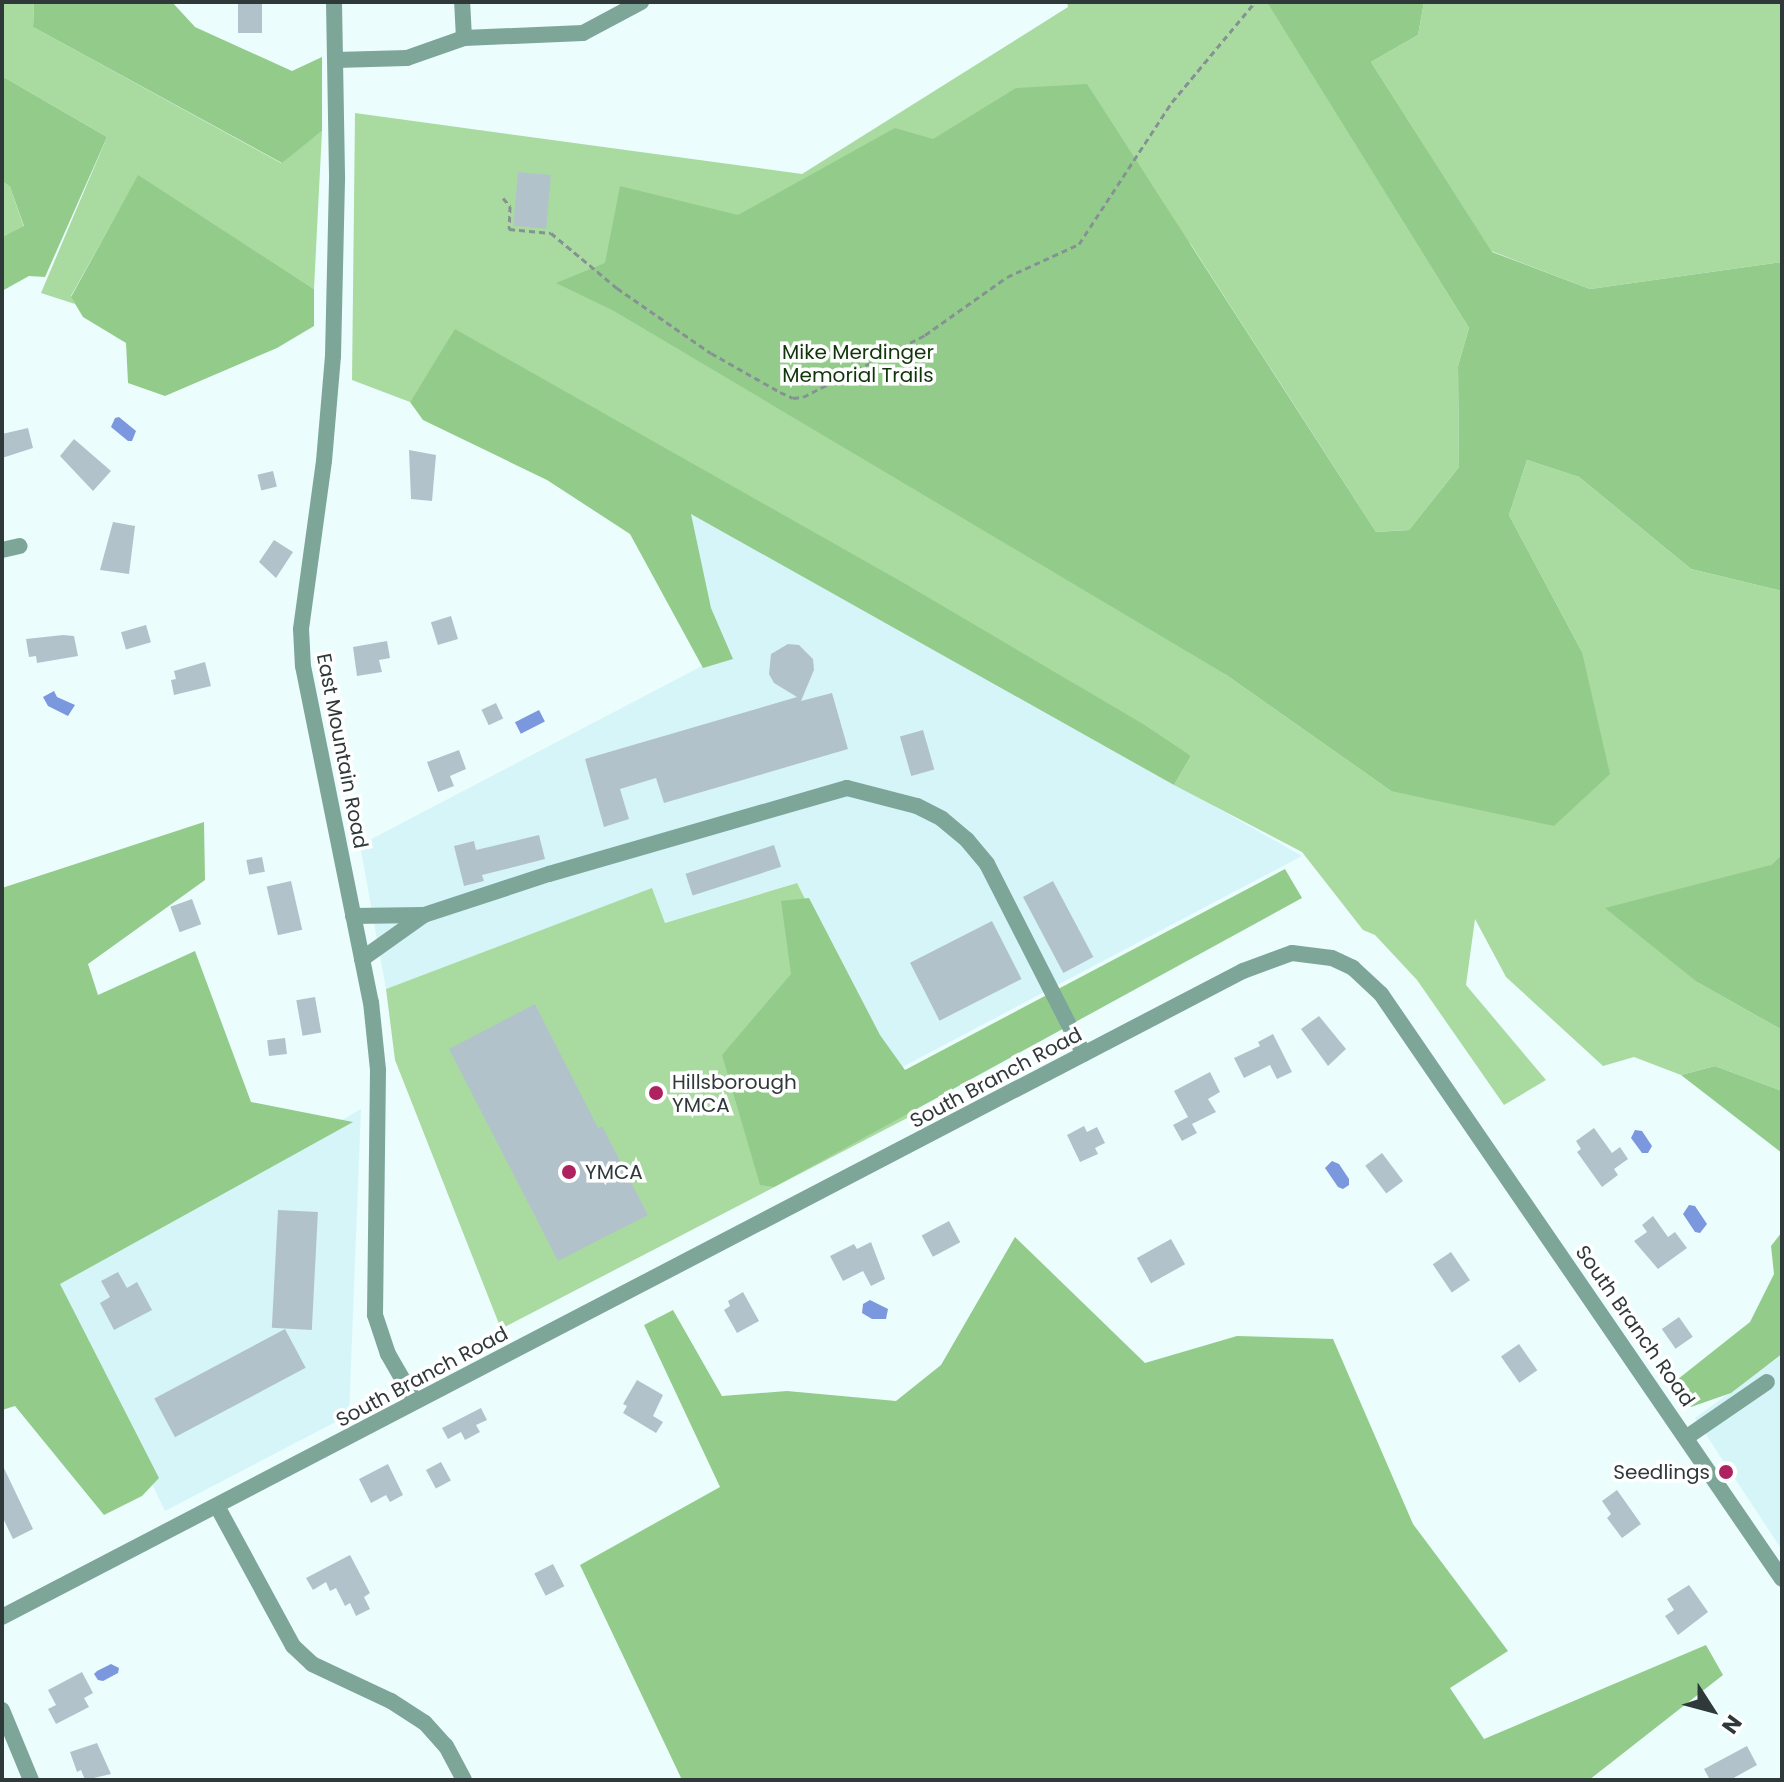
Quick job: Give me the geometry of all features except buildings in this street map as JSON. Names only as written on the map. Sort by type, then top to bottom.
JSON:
[{"type":"street","name":"East Mountain Road","points":[[334,2],[333,356],[324,461],[301,629],[311,717],[371,1002],[378,1070],[375,1315],[388,1354],[415,1401]]},
{"type":"street","points":[[462,2],[464,38]]},
{"type":"street","points":[[336,60],[407,58],[464,38],[583,33],[641,2]]},
{"type":"street","points":[[2,550],[20,546]]},
{"type":"street","points":[[362,959],[424,915],[549,874],[847,788],[917,806],[942,819],[977,852],[987,864],[1084,1054]]},
{"type":"street","points":[[353,916],[424,915]]},
{"type":"street","name":"South Branch Road","points":[[2,1617],[1084,1054],[1272,958],[1292,953],[1317,955],[1353,968],[1381,994],[1782,1579]]},
{"type":"street","points":[[1687,1437],[1767,1382]]},
{"type":"street","points":[[217,1506],[293,1646],[312,1664],[391,1701],[425,1723],[446,1746],[464,1780]]},
{"type":"street","points":[[2,1710],[31,1780]]},
{"type":"path","points":[[503,198],[510,206],[509,229],[551,233],[607,280],[698,345],[780,392],[793,398],[803,397],[925,335],[1007,277],[1079,244],[1172,102],[1255,2]]},
{"type":"shaded area","points":[[685,506],[1302,856],[893,1072],[796,883],[665,923],[652,889],[386,989],[360,845],[721,656]]},
{"type":"shaded area","points":[[361,1109],[349,1415],[165,1511],[56,1285]]},
{"type":"shaded area","points":[[1782,1355],[1782,1550],[1695,1418]]},
{"type":"green space","points":[[2,2],[34,2],[33,27],[281,163],[322,131],[314,289],[138,176],[71,296],[75,304],[41,293],[107,137],[2,76]]},
{"type":"green space","points":[[34,2],[172,2],[195,27],[292,71],[322,57],[322,131],[282,163],[33,27]]},
{"type":"green space","name":"Mike Merdinger Memorial Trails","points":[[1067,2],[1363,2],[1312,74],[1469,328],[1458,366],[1459,467],[1409,530],[1376,532],[1190,243],[1225,674],[1391,791],[1582,652],[1509,515],[1527,460],[1579,477],[1691,569],[1782,591],[1782,854],[1771,865],[1697,982],[1782,1030],[1782,1091],[1715,1066],[1681,1075],[1634,1057],[1603,1066],[1506,977],[1475,919],[1466,985],[1546,1080],[1504,1105],[1417,980],[1375,935],[1363,930],[1302,852],[1174,785],[1191,756],[436,361],[410,402],[352,380],[355,113],[802,174],[1068,7]]},
{"type":"green space","name":"Mike Merdinger Memorial Trails","points":[[1267,2],[1424,2],[1418,35],[1371,62],[1492,252],[1590,289],[1782,262],[1782,591],[1691,569],[1579,477],[1527,460],[1509,515],[1582,652],[1610,774],[1554,826],[1391,791],[1225,674],[614,311],[556,283],[605,263],[620,186],[738,215],[895,128],[933,139],[1016,88],[1087,84],[1376,532],[1409,530],[1459,467],[1458,366],[1469,328]]},
{"type":"green space","points":[[1424,2],[1782,2],[1782,262],[1590,289],[1491,251],[1371,62],[1418,35]]},
{"type":"green space","points":[[2,76],[107,137],[45,277],[29,276],[2,291],[2,237],[24,226],[10,187],[2,181]]},
{"type":"green space","points":[[138,175],[314,289],[314,326],[277,348],[165,396],[128,383],[126,343],[83,317],[71,297]]},
{"type":"green space","points":[[2,181],[10,187],[24,227],[2,237]]},
{"type":"green space","points":[[455,329],[902,582],[1143,724],[1191,756],[1174,785],[691,514],[711,608],[733,659],[703,668],[630,534],[547,480],[423,420],[410,402]]},
{"type":"green space","points":[[204,822],[205,880],[88,964],[98,995],[195,951],[251,1102],[353,1122],[60,1284],[159,1478],[142,1496],[104,1515],[15,1406],[2,1410],[2,888]]},
{"type":"green space","points":[[1782,854],[1782,1030],[1697,982],[1605,908],[1771,865]]},
{"type":"green space","points":[[1285,869],[1302,898],[774,1187],[760,1185],[722,1055],[791,974],[781,901],[809,898],[880,1035],[905,1070]]},
{"type":"green space","name":"Hillsborough YMCA","points":[[797,883],[913,1115],[501,1329],[395,1060],[386,989],[652,888],[665,923]]},
{"type":"green space","points":[[1715,1066],[1782,1091],[1782,1153],[1681,1075]]},
{"type":"green space","points":[[1782,1232],[1782,1354],[1731,1393],[1691,1407],[1673,1383],[1750,1322],[1774,1274],[1771,1246]]},
{"type":"green space","points":[[1015,1237],[1145,1363],[1237,1336],[1333,1339],[1413,1524],[1508,1651],[1450,1688],[1484,1739],[1706,1645],[1723,1675],[1589,1780],[682,1780],[580,1565],[720,1487],[644,1325],[673,1310],[722,1396],[787,1391],[896,1401],[941,1365]]},
{"type":"water","points":[[119,417],[136,431],[132,441],[111,427],[115,418]]},
{"type":"water","points":[[54,691],[57,697],[75,705],[68,716],[48,706],[43,697]]},
{"type":"water","points":[[539,710],[545,722],[521,734],[515,722]]},
{"type":"water","points":[[1635,1130],[1642,1131],[1652,1146],[1648,1153],[1642,1153],[1631,1138]]},
{"type":"water","points":[[1332,1161],[1339,1164],[1349,1179],[1349,1185],[1343,1189],[1338,1187],[1325,1168]]},
{"type":"water","points":[[1689,1205],[1695,1206],[1707,1224],[1700,1233],[1695,1232],[1683,1214]]},
{"type":"water","points":[[870,1300],[888,1309],[886,1319],[872,1319],[862,1313],[863,1304]]},
{"type":"water","points":[[111,1664],[119,1668],[118,1673],[103,1681],[98,1680],[94,1674]]},
{"type":"place","name":"Hillsborough YMCA","points":[[656,1093]]},
{"type":"place","name":"YMCA","points":[[569,1172]]},
{"type":"place","name":"Seedlings","points":[[1726,1472]]}]
